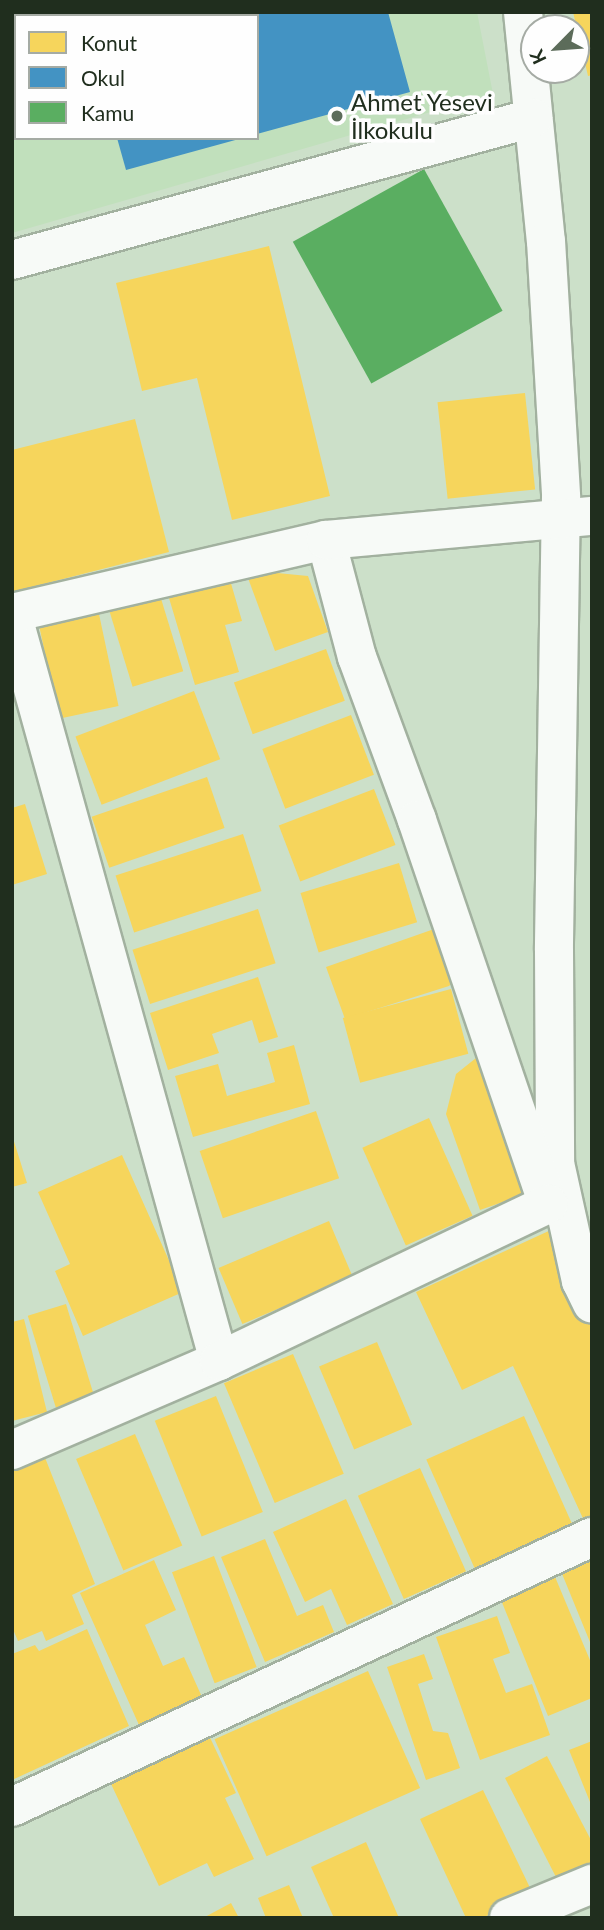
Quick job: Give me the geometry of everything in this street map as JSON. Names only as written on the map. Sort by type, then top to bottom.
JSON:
[{"type":"street","points":[[523,12],[577,518],[554,950],[555,1163],[586,1293]]},
{"type":"street","points":[[12,260],[533,118]]},
{"type":"street","points":[[219,1360],[12,612],[326,540],[577,518]]},
{"type":"street","points":[[326,540],[357,657],[417,820],[548,1204],[586,1293]]},
{"type":"street","points":[[12,1450],[219,1360],[548,1204]]},
{"type":"street","points":[[12,1807],[592,1537]]},
{"type":"street","points":[[509,1918],[592,1884]]},
{"type":"shaded area","name":"Ahmet Yesevi İlkokulu","points":[[12,12],[477,12],[493,94],[12,233]]},
{"type":"building: Konut","points":[[592,12],[592,75],[590,14],[573,14]]},
{"type":"building: Konut","points":[[269,246],[330,496],[232,520],[197,378],[142,391],[116,283]]},
{"type":"building: Konut","points":[[525,393],[535,489],[448,499],[437,402]]},
{"type":"building: Konut","points":[[135,419],[169,552],[12,592],[12,450]]},
{"type":"building: Konut","points":[[245,570],[308,576],[328,632],[275,651]]},
{"type":"building: Konut","points":[[230,580],[242,621],[225,625],[239,672],[195,685],[169,598]]},
{"type":"building: Konut","points":[[159,592],[183,671],[133,687],[108,607]]},
{"type":"building: Konut","points":[[99,614],[119,706],[59,719],[39,627]]},
{"type":"building: Konut","points":[[326,649],[345,701],[253,734],[234,683]]},
{"type":"building: Konut","points":[[194,691],[220,759],[102,805],[75,737]]},
{"type":"building: Konut","points":[[351,715],[374,775],[285,809],[262,749]]},
{"type":"building: Konut","points":[[207,777],[225,828],[109,868],[92,817]]},
{"type":"building: Konut","points":[[374,789],[396,845],[300,882],[279,826]]},
{"type":"building: Konut","points":[[25,804],[47,874],[12,885],[12,808]]},
{"type":"building: Konut","points":[[243,834],[262,891],[134,932],[116,875]]},
{"type":"building: Konut","points":[[399,863],[417,922],[319,952],[301,893]]},
{"type":"building: Konut","points":[[258,909],[276,963],[150,1004],[132,950]]},
{"type":"building: Konut","points":[[437,928],[455,980],[449,986],[345,1019],[326,967]]},
{"type":"building: Konut","points":[[258,977],[278,1037],[259,1043],[252,1020],[212,1034],[219,1053],[168,1070],[150,1013]]},
{"type":"building: Konut","points":[[451,989],[468,1054],[360,1083],[343,1018]]},
{"type":"building: Konut","points":[[294,1045],[310,1104],[193,1137],[175,1076],[218,1064],[227,1096],[275,1082],[267,1053]]},
{"type":"building: Konut","points":[[481,1054],[529,1193],[480,1210],[446,1114],[456,1074]]},
{"type":"building: Konut","points":[[316,1111],[339,1178],[223,1218],[200,1151]]},
{"type":"building: Konut","points":[[429,1118],[473,1216],[406,1245],[362,1148]]},
{"type":"building: Konut","points":[[12,1135],[27,1183],[12,1187]]},
{"type":"building: Konut","points":[[122,1155],[183,1292],[83,1336],[55,1271],[70,1264],[38,1192]]},
{"type":"building: Konut","points":[[329,1221],[353,1277],[242,1324],[219,1268]]},
{"type":"building: Konut","points":[[553,1229],[592,1312],[592,1522],[586,1525],[513,1366],[462,1390],[416,1292]]},
{"type":"building: Konut","points":[[66,1304],[94,1396],[56,1408],[28,1316]]},
{"type":"building: Konut","points":[[24,1319],[47,1412],[12,1421],[12,1322]]},
{"type":"building: Konut","points":[[377,1342],[412,1425],[354,1449],[319,1367]]},
{"type":"building: Konut","points":[[293,1354],[344,1474],[275,1503],[224,1383]]},
{"type":"building: Konut","points":[[216,1396],[263,1512],[202,1537],[155,1421]]},
{"type":"building: Konut","points":[[524,1416],[575,1531],[477,1575],[426,1460]]},
{"type":"building: Konut","points":[[135,1434],[182,1545],[123,1570],[76,1459]]},
{"type":"building: Konut","points":[[40,1445],[95,1584],[72,1595],[84,1624],[46,1641],[42,1631],[18,1641],[12,1627],[12,1458]]},
{"type":"building: Konut","points":[[420,1468],[466,1571],[404,1599],[358,1496]]},
{"type":"building: Konut","points":[[346,1499],[393,1604],[347,1625],[331,1589],[305,1602],[273,1532]]},
{"type":"building: Konut","points":[[265,1539],[297,1616],[323,1605],[334,1632],[265,1662],[221,1557]]},
{"type":"building: Konut","points":[[592,1551],[592,1647],[558,1564]]},
{"type":"building: Konut","points":[[214,1556],[257,1667],[215,1683],[172,1572]]},
{"type":"building: Konut","points":[[154,1560],[176,1610],[145,1625],[163,1666],[184,1657],[202,1697],[139,1725],[80,1593]]},
{"type":"building: Konut","points":[[553,1572],[592,1665],[592,1698],[548,1716],[499,1595]]},
{"type":"building: Konut","points":[[497,1616],[510,1653],[493,1659],[506,1693],[532,1684],[550,1735],[480,1760],[436,1637]]},
{"type":"building: Konut","points":[[87,1629],[129,1726],[12,1780],[12,1654],[35,1645],[39,1651]]},
{"type":"building: Konut","points":[[424,1654],[433,1679],[418,1684],[433,1731],[448,1733],[460,1768],[426,1780],[387,1667]]},
{"type":"building: Konut","points":[[368,1671],[420,1788],[267,1856],[215,1739]]},
{"type":"building: Konut","points":[[206,1729],[236,1793],[225,1798],[254,1859],[214,1877],[207,1863],[159,1886],[104,1769]]},
{"type":"building: Konut","points":[[592,1741],[592,1807],[569,1750]]},
{"type":"building: Konut","points":[[547,1756],[592,1842],[592,1862],[557,1879],[505,1778]]},
{"type":"building: Konut","points":[[483,1790],[533,1894],[482,1918],[466,1918],[420,1819]]},
{"type":"building: Konut","points":[[366,1842],[399,1918],[334,1918],[311,1867]]},
{"type":"building: Konut","points":[[289,1885],[303,1918],[266,1918],[258,1898]]},
{"type":"building: Konut","points":[[231,1903],[239,1918],[203,1918]]},
{"type":"building: Okul","points":[[388,12],[410,92],[259,133],[259,14],[210,14]]},
{"type":"building: Okul","points":[[118,140],[235,140],[126,170]]},
{"type":"building: Kamu","points":[[424,169],[503,311],[371,383],[293,242]]},
{"type":"place","name":"Ahmet Yesevi İlkokulu","points":[[337,116]]}]
